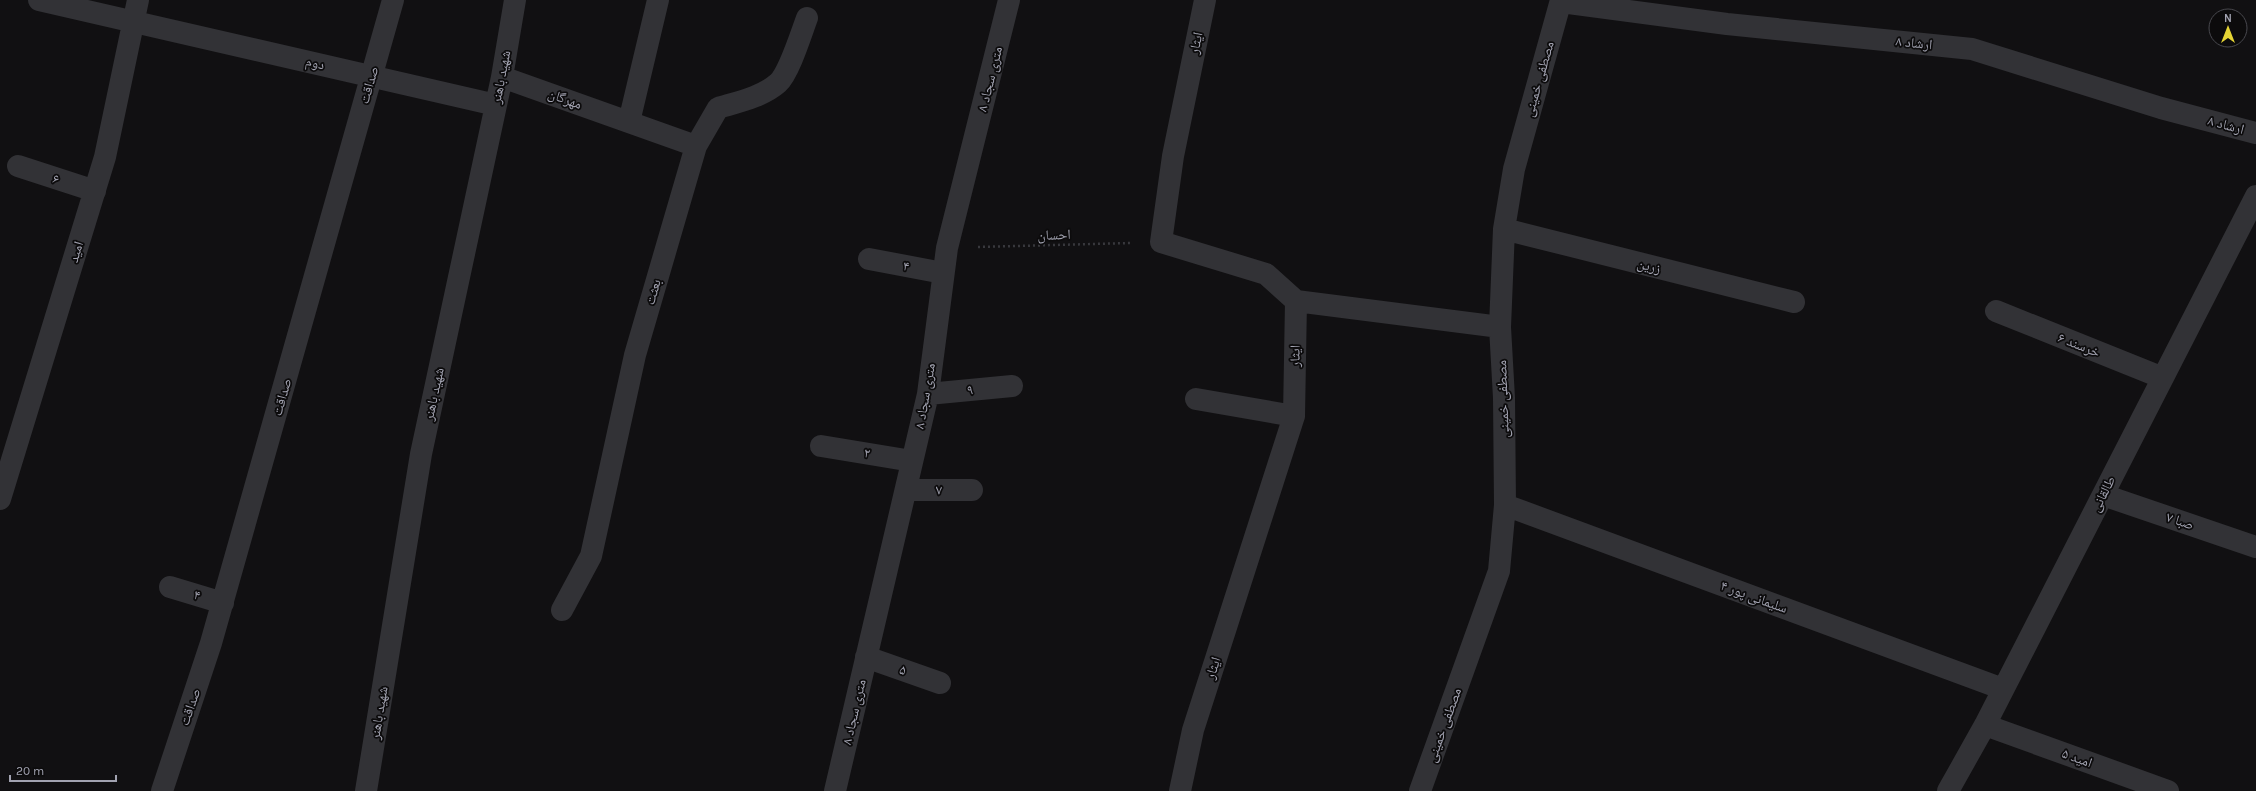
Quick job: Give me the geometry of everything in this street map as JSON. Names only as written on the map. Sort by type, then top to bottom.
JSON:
[{"type":"street","name":"دوم","points":[[38,0],[496,105]]},
{"type":"street","name":"امید","points":[[0,500],[105,157],[138,0]]},
{"type":"street","name":"صداقت","points":[[162,791],[223,603],[371,76],[394,0]]},
{"type":"street","name":"شهید باهنر","points":[[366,791],[422,454],[502,76],[515,0]]},
{"type":"street","points":[[629,122],[658,0]]},
{"type":"street","name":"۸ متری سجاد","points":[[835,791],[928,394],[947,248],[1010,0]]},
{"type":"street","name":"ایثار","points":[[1161,242],[1173,156],[1205,0]]},
{"type":"street","name":"ارشاد ۸","points":[[1561,1],[1727,24],[1972,49],[2161,108],[2256,133]]},
{"type":"street","name":"مصطفی خمینی","points":[[1420,791],[1499,571],[1505,505],[1504,398],[1500,327],[1504,229],[1514,169],[1561,1]]},
{"type":"street","name":"بعثت","points":[[562,610],[591,556],[635,355],[696,146],[718,108],[747,100],[778,82],[789,64],[807,18]]},
{"type":"street","name":"مهرگان","points":[[502,76],[696,146]]},
{"type":"street","name":"۶","points":[[18,166],[95,191]]},
{"type":"street","name":"طالقانی","points":[[1948,791],[1985,725],[2163,378],[2253,208]]},
{"type":"street","name":"زرین","points":[[1504,229],[1794,302]]},
{"type":"street","points":[[1161,242],[1266,274],[1296,302],[1500,327]]},
{"type":"street","name":"۴","points":[[870,259],[943,272]]},
{"type":"street","name":"ایثار","points":[[1180,791],[1193,730],[1294,416],[1296,302]]},
{"type":"street","name":"خرسند ۶","points":[[1996,312],[2163,378]]},
{"type":"street","name":"۹","points":[[928,394],[1012,386]]},
{"type":"street","points":[[1196,399],[1294,416]]},
{"type":"street","name":"۲","points":[[821,446],[912,461]]},
{"type":"street","name":"۷","points":[[906,490],[972,490]]},
{"type":"street","name":"صبا ۷","points":[[2103,494],[2256,547]]},
{"type":"street","name":"سلیمانی پور ۴","points":[[1505,505],[2003,689]]},
{"type":"street","name":"۴","points":[[170,587],[223,603]]},
{"type":"street","name":"۵","points":[[866,657],[940,683]]},
{"type":"street","name":"امید ۵","points":[[1985,725],[2168,791]]},
{"type":"path","name":"احسان","points":[[947,248],[1161,242]]}]
